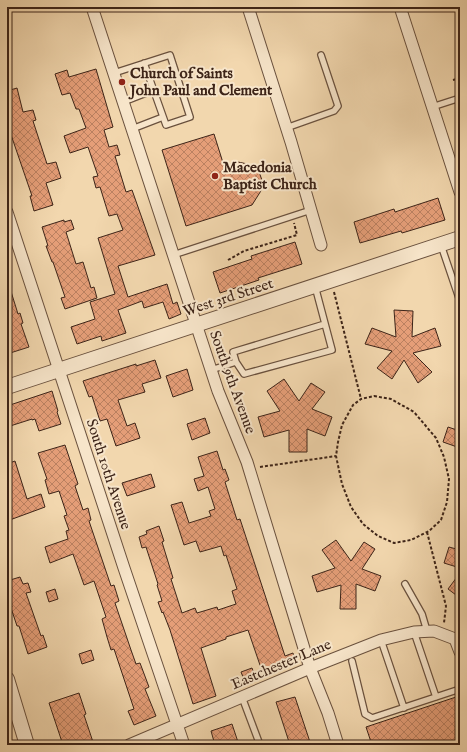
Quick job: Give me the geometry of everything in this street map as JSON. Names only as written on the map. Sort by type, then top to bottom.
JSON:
[{"type":"street","name":"South 9th Avenue","points":[[92,7],[218,391],[247,462],[310,668],[328,713],[338,745]]},
{"type":"street","points":[[248,7],[321,245]]},
{"type":"street","points":[[400,7],[460,192]]},
{"type":"street","name":"South 10th Avenue","points":[[7,212],[184,745]]},
{"type":"street","name":"West 3rd Street","points":[[7,387],[460,238]]},
{"type":"street","name":"Eastchester Lane","points":[[129,745],[310,668],[381,640],[414,632],[434,631],[446,635]]},
{"type":"street","points":[[446,635],[455,639],[460,652]]},
{"type":"street","points":[[7,680],[27,745]]},
{"type":"lane","points":[[114,73],[144,63],[170,55],[190,117],[166,125],[144,63]]},
{"type":"lane","points":[[286,128],[334,111],[338,106],[321,55]]},
{"type":"lane","points":[[123,102],[154,90]]},
{"type":"lane","points":[[432,107],[460,98]]},
{"type":"lane","points":[[132,130],[163,117]]},
{"type":"lane","points":[[173,255],[311,210]]},
{"type":"lane","points":[[440,245],[460,301]]},
{"type":"lane","points":[[315,286],[332,350],[244,374],[236,362],[233,352],[325,324]]},
{"type":"lane","points":[[211,370],[236,362]]},
{"type":"lane","points":[[405,584],[422,614],[427,631]]},
{"type":"lane","points":[[414,632],[436,697]]},
{"type":"lane","points":[[381,640],[404,708]]},
{"type":"lane","points":[[352,661],[365,714],[372,718],[460,689]]},
{"type":"lane","points":[[242,697],[260,745]]},
{"type":"path","points":[[453,80],[460,78]]},
{"type":"path","points":[[228,260],[244,251],[297,235],[292,217]]},
{"type":"path","points":[[331,281],[361,399]]},
{"type":"path","points":[[374,396],[391,399],[414,412],[436,438],[444,458],[449,479],[447,502],[441,520],[427,532],[411,540],[394,543],[378,536],[363,524],[351,507],[342,484],[336,456],[342,425],[353,405],[361,399],[374,396]]},
{"type":"path","points":[[260,467],[336,456]]},
{"type":"path","points":[[427,532],[446,606],[446,635]]},
{"type":"building","points":[[96,69],[113,127],[104,130],[109,147],[117,145],[120,155],[115,156],[126,192],[132,190],[155,255],[118,266],[128,297],[167,284],[173,304],[177,302],[181,314],[169,319],[163,302],[144,308],[142,301],[118,310],[126,333],[102,341],[101,336],[77,344],[71,327],[95,319],[90,302],[115,294],[98,238],[123,230],[117,214],[109,216],[100,187],[96,188],[93,177],[98,176],[88,147],[70,153],[64,136],[86,128],[79,109],[76,109],[70,93],[62,95],[55,74],[67,70],[69,77]]},
{"type":"building","points":[[17,88],[23,112],[33,110],[36,120],[33,121],[47,164],[56,162],[61,178],[46,183],[53,205],[34,211],[30,196],[32,196],[8,126],[10,126],[7,117],[7,91]]},
{"type":"building","name":"Macedonia Baptist Church","points":[[214,134],[224,166],[238,162],[257,166],[264,186],[252,205],[186,226],[162,150]]},
{"type":"building","points":[[438,198],[445,220],[402,233],[401,231],[360,243],[354,222],[394,209],[395,212]]},
{"type":"building","points":[[64,220],[64,222],[71,220],[74,229],[66,232],[76,264],[83,262],[91,288],[94,287],[97,298],[65,309],[61,298],[65,297],[46,246],[48,246],[42,227]]},
{"type":"building","points":[[295,242],[302,264],[258,278],[259,280],[220,293],[213,272],[252,259],[251,256]]},
{"type":"building","points":[[9,285],[18,314],[20,313],[23,323],[21,324],[29,347],[7,354],[7,286]]},
{"type":"building","points":[[394,310],[413,311],[412,337],[435,328],[441,346],[413,353],[432,372],[418,383],[404,360],[392,379],[377,368],[392,351],[365,344],[372,328],[396,337]]},
{"type":"building","points":[[155,360],[161,378],[142,384],[145,392],[118,400],[127,426],[135,423],[140,438],[116,446],[107,419],[100,421],[92,396],[89,397],[83,381],[136,364],[136,366]]},
{"type":"building","points":[[187,369],[193,390],[173,397],[166,376]]},
{"type":"building","points":[[284,379],[299,401],[311,383],[325,392],[312,409],[332,417],[325,436],[307,429],[307,452],[289,452],[289,430],[264,437],[258,417],[280,411],[267,391]]},
{"type":"building","points":[[52,391],[61,424],[39,431],[35,419],[32,419],[7,427],[7,406]]},
{"type":"building","points":[[205,418],[210,433],[192,440],[187,424]]},
{"type":"building","points":[[448,427],[460,431],[460,448],[443,442]]},
{"type":"building","points":[[65,445],[78,484],[75,486],[83,510],[88,508],[91,520],[89,521],[111,586],[114,585],[119,601],[115,603],[131,650],[136,664],[140,663],[149,687],[145,689],[156,716],[134,725],[128,711],[134,709],[114,649],[111,650],[102,619],[106,617],[94,581],[84,585],[73,554],[50,563],[45,547],[68,539],[66,531],[69,530],[64,516],[67,515],[59,491],[49,494],[45,480],[47,479],[38,453]]},
{"type":"building","points":[[217,451],[223,470],[225,469],[229,480],[225,482],[237,520],[240,519],[285,656],[293,653],[296,664],[277,670],[276,667],[262,671],[248,630],[226,637],[226,639],[201,648],[216,696],[193,704],[170,630],[158,602],[162,601],[157,585],[158,584],[146,547],[142,548],[139,537],[147,534],[146,531],[159,526],[164,541],[162,542],[173,578],[171,579],[182,613],[195,608],[197,613],[217,607],[218,610],[236,604],[232,591],[237,589],[226,555],[224,556],[221,546],[200,552],[196,541],[184,545],[171,505],[182,502],[189,523],[211,516],[209,511],[215,509],[208,487],[198,491],[194,479],[204,476],[198,457]]},
{"type":"building","points":[[15,461],[27,499],[41,494],[45,507],[7,521],[7,464]]},
{"type":"building","points":[[151,474],[155,487],[127,496],[122,483]]},
{"type":"building","points":[[336,540],[351,561],[364,542],[375,549],[362,569],[381,576],[375,591],[356,584],[356,609],[340,609],[341,585],[317,592],[312,576],[335,568],[322,550]]},
{"type":"building","points":[[449,547],[460,550],[460,568],[444,563]]},
{"type":"building","points":[[460,573],[460,598],[448,589]]},
{"type":"building","points":[[20,577],[23,584],[28,583],[31,592],[26,593],[41,636],[43,635],[47,647],[28,654],[19,626],[17,626],[7,593],[7,581]]},
{"type":"building","points":[[55,589],[58,599],[49,602],[46,592]]},
{"type":"building","points":[[91,650],[94,660],[82,664],[79,654]]},
{"type":"building","points":[[252,668],[256,679],[245,682],[241,672]]},
{"type":"building","points":[[79,693],[86,714],[84,715],[93,742],[84,745],[63,745],[49,703]]},
{"type":"building","points":[[295,697],[311,745],[290,745],[276,702]]},
{"type":"building","points":[[456,697],[460,707],[460,745],[372,745],[366,727]]},
{"type":"building","points":[[232,724],[239,745],[215,745],[211,731]]},
{"type":"place","name":"Church of Saints John Paul and Clement","points":[[122,82]]},
{"type":"place","name":"Macedonia Baptist Church","points":[[215,176]]}]
